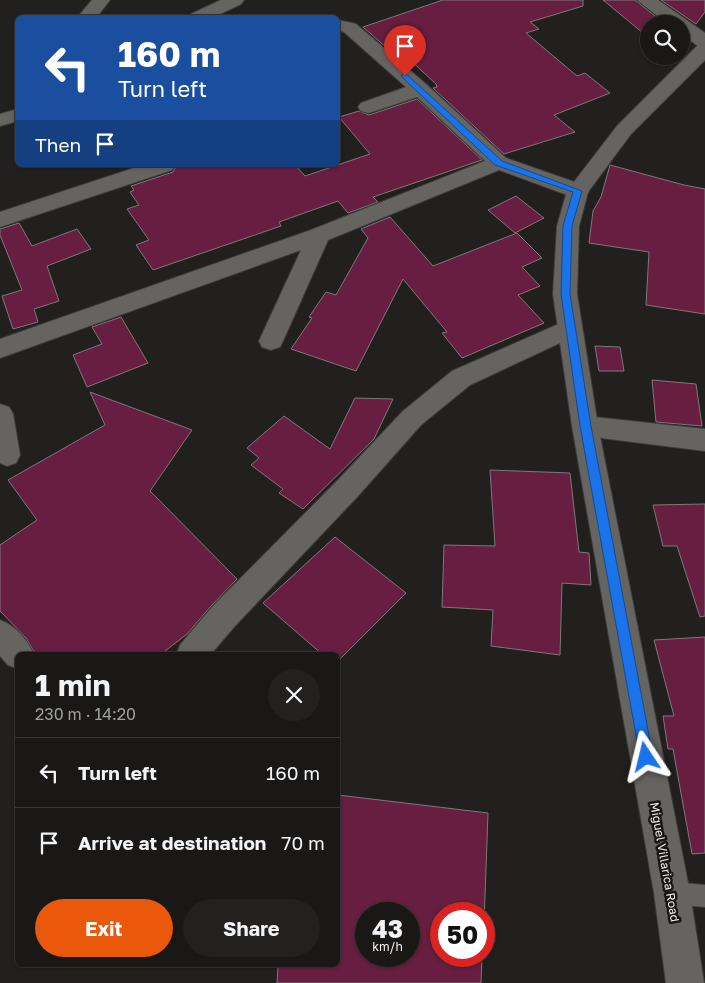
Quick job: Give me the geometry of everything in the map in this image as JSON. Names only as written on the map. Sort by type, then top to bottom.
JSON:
[{"type":"street","points":[[88,15],[101,0]]},
{"type":"street","points":[[203,15],[235,0]]},
{"type":"street","points":[[646,0],[667,15]]},
{"type":"street","points":[[340,26],[350,28],[420,89],[498,163],[578,191]]},
{"type":"street","points":[[690,31],[705,42]]},
{"type":"street","name":"Miguel Villarica Road","points":[[685,983],[672,893],[585,426],[565,294],[568,226],[578,191],[624,130],[705,49]]},
{"type":"street","points":[[368,107],[420,89]]},
{"type":"street","points":[[0,120],[15,116]]},
{"type":"street","points":[[0,349],[319,235],[498,163]]},
{"type":"street","points":[[0,220],[158,167]]},
{"type":"street","points":[[271,341],[319,235]]},
{"type":"street","points":[[194,652],[223,617],[348,488],[412,418],[461,378],[570,328]]},
{"type":"street","points":[[0,414],[7,455]]},
{"type":"street","points":[[585,426],[705,440]]},
{"type":"street","points":[[0,634],[16,652]]},
{"type":"lane","points":[[672,893],[705,896]]},
{"type":"building","points":[[443,0],[583,0],[583,6],[530,22],[539,29],[526,33],[577,76],[585,73],[610,93],[554,115],[575,132],[504,154],[433,88],[437,87],[436,84],[396,47],[388,49],[363,27]]},
{"type":"building","points":[[603,0],[635,0],[654,15],[640,15],[640,31]]},
{"type":"building","points":[[661,0],[705,0],[705,12],[696,24],[690,20],[690,15],[683,15]]},
{"type":"building","points":[[417,99],[482,160],[373,197],[378,202],[348,213],[338,201],[279,222],[281,226],[153,270],[136,245],[149,240],[127,209],[139,205],[130,192],[134,190],[131,186],[173,172],[176,167],[297,167],[305,176],[332,167],[340,167],[340,164],[370,154],[340,117],[359,111],[369,115]]},
{"type":"building","points":[[610,165],[705,189],[705,314],[646,305],[649,252],[589,243],[593,211],[601,197]]},
{"type":"building","points":[[516,196],[544,218],[515,233],[488,210]]},
{"type":"building","points":[[390,217],[433,266],[517,233],[542,258],[522,267],[540,286],[518,295],[544,323],[462,358],[442,333],[447,332],[403,279],[356,371],[291,349],[312,318],[309,317],[326,292],[336,295],[368,238],[361,229]]},
{"type":"building","points":[[19,223],[32,246],[77,229],[91,249],[47,266],[59,301],[34,309],[38,322],[13,329],[2,296],[22,290],[0,235],[0,229]]},
{"type":"building","points":[[121,317],[148,363],[87,387],[73,355],[102,344],[92,327]]},
{"type":"building","points":[[595,346],[620,347],[624,371],[599,371]]},
{"type":"building","points":[[652,380],[696,384],[702,426],[656,422]]},
{"type":"building","points":[[90,392],[192,430],[150,491],[237,579],[187,634],[164,652],[34,652],[26,638],[0,611],[0,545],[37,520],[8,480],[105,425]]},
{"type":"building","points":[[355,398],[393,399],[374,439],[303,509],[279,493],[283,489],[251,465],[259,458],[247,448],[284,416],[330,449]]},
{"type":"building","points":[[490,470],[570,473],[579,552],[589,553],[591,585],[562,583],[560,655],[491,646],[493,610],[442,607],[444,545],[495,546]]},
{"type":"building","points":[[705,504],[705,616],[700,617],[677,546],[663,546],[653,505]]},
{"type":"building","points":[[335,537],[406,593],[340,659],[340,652],[320,652],[263,603]]},
{"type":"building","points":[[705,637],[705,853],[692,854],[673,749],[668,749],[663,716],[674,716],[654,640]]},
{"type":"building","points":[[340,795],[488,813],[485,902],[430,902],[430,967],[482,967],[481,983],[277,983],[278,967],[340,967]]},
{"type":"route","points":[[405,76],[498,163],[578,191],[568,226],[565,294],[585,426],[646,757]]}]
